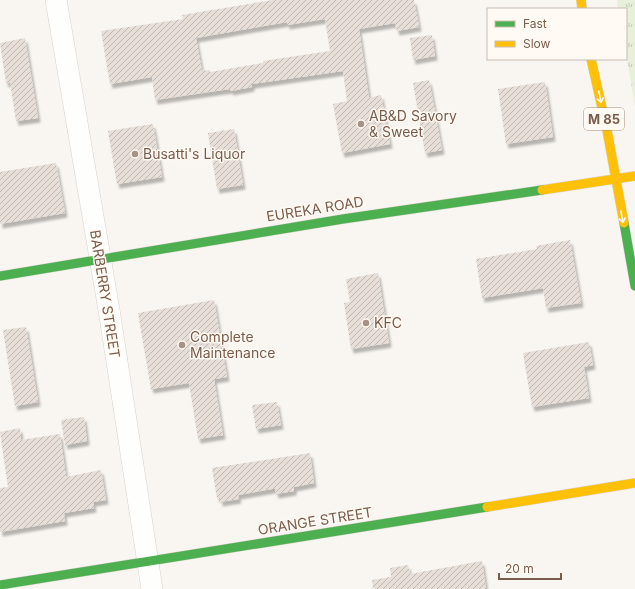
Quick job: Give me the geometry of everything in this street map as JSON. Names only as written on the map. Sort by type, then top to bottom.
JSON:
[{"type":"main road","name":"M 85","points":[[591,60],[635,286]]},
{"type":"main road","name":"EUREKA ROAD","points":[[0,276],[343,218],[635,176]]},
{"type":"main road","name":"ORANGE STREET","points":[[0,585],[635,483]]},
{"type":"street","name":"BARBERRY STREET","points":[[56,0],[100,260],[152,589]]},
{"type":"green space","points":[[617,0],[635,0],[635,106],[627,59],[627,8],[618,8]]},
{"type":"building","points":[[273,0],[414,0],[419,27],[397,31],[395,23],[359,29],[369,98],[381,95],[390,144],[342,153],[333,104],[347,101],[343,71],[252,84],[252,87],[231,91],[230,89],[155,100],[152,77],[110,84],[101,31],[183,19],[182,15]],"holes":[[[325,19],[330,51],[263,61],[263,63],[210,72],[210,70],[202,71],[196,38],[287,22],[287,25]]]},
{"type":"building","points":[[432,35],[435,56],[413,60],[410,38]]},
{"type":"building","points":[[25,38],[38,118],[16,121],[10,82],[6,83],[0,43]]},
{"type":"building","points":[[429,80],[442,150],[425,153],[413,83]]},
{"type":"building","points":[[545,82],[553,137],[506,144],[498,89]]},
{"type":"building","name":"Busatti's Liquor","points":[[153,124],[162,177],[117,184],[108,131]]},
{"type":"building","points":[[234,129],[243,185],[217,189],[208,133]]},
{"type":"building","points":[[56,163],[65,213],[0,224],[0,172]]},
{"type":"building","points":[[570,240],[581,303],[546,308],[543,288],[482,298],[476,259],[537,249],[536,246]]},
{"type":"building","name":"KFC","points":[[378,273],[389,343],[351,349],[344,303],[350,302],[346,279]]},
{"type":"building","points":[[214,300],[227,377],[214,379],[223,435],[198,439],[189,383],[151,389],[138,313]]},
{"type":"building","points":[[26,327],[38,402],[15,406],[3,330]]},
{"type":"building","points":[[589,342],[593,365],[584,367],[589,398],[532,407],[523,353]]},
{"type":"building","points":[[277,402],[281,425],[256,429],[252,405]]},
{"type":"building","points":[[84,417],[87,441],[65,445],[61,420]]},
{"type":"building","points":[[20,428],[21,440],[60,434],[66,477],[101,470],[106,500],[93,502],[94,508],[64,513],[65,521],[0,532],[0,488],[8,487],[0,432]]},
{"type":"building","points":[[310,453],[314,483],[294,487],[294,491],[276,494],[275,489],[272,489],[238,495],[239,499],[220,502],[220,497],[217,498],[212,468]]},
{"type":"building","points":[[482,561],[486,589],[373,589],[372,580],[391,577],[390,568],[408,565],[410,574]]},
{"type":"traffic: fast","points":[[0,276],[343,219],[542,190]]},
{"type":"traffic: fast","points":[[624,223],[635,286]]},
{"type":"traffic: fast","points":[[0,585],[487,507]]},
{"type":"traffic: slow","points":[[581,0],[582,8]]},
{"type":"traffic: slow","points":[[591,60],[607,130],[624,223]]},
{"type":"traffic: slow","points":[[542,190],[635,176]]},
{"type":"traffic: slow","points":[[487,507],[635,483]]},
{"type":"place","name":"AB&D Savory & Sweet","points":[[361,124]]},
{"type":"place","name":"Busatti's Liquor","points":[[135,154]]},
{"type":"place","name":"KFC","points":[[366,323]]},
{"type":"place","name":"Complete Maintenance","points":[[182,345]]}]
